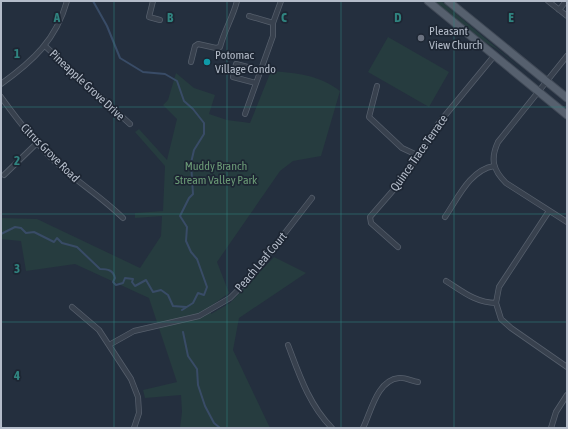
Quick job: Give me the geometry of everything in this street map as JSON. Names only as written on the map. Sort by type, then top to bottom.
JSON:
[{"type":"main road","points":[[428,1],[567,115]]},
{"type":"main road","points":[[448,1],[567,98]]},
{"type":"street","points":[[1,84],[21,70],[45,46],[58,27],[67,1]]},
{"type":"street","points":[[153,1],[148,17],[160,20]]},
{"type":"street","points":[[191,62],[195,46],[198,44],[216,48],[220,47],[222,37],[232,17],[237,1]]},
{"type":"street","points":[[245,114],[273,36],[273,23],[282,1]]},
{"type":"street","points":[[548,1],[567,16]]},
{"type":"street","points":[[559,10],[566,1]]},
{"type":"street","points":[[249,16],[273,23]]},
{"type":"street","name":"Pineapple Grove Drive","points":[[45,46],[77,74],[112,110],[130,124]]},
{"type":"street","name":"Quince Trace Terrace","points":[[398,247],[371,223],[370,217],[403,180],[417,155],[438,124],[494,56]]},
{"type":"street","points":[[567,56],[546,80],[498,142],[493,153],[494,166],[499,176],[506,183],[567,222]]},
{"type":"street","points":[[256,83],[233,77],[236,64],[260,70]]},
{"type":"street","points":[[377,86],[369,117],[402,148],[417,155]]},
{"type":"street","name":"Citrus Grove Road","points":[[1,97],[38,143],[60,166],[86,188],[109,204],[123,218]]},
{"type":"street","points":[[4,175],[38,143]]},
{"type":"street","points":[[445,217],[469,181],[477,173],[487,167],[494,166]]},
{"type":"street","name":"Peach Leaf Court","points":[[109,345],[134,331],[199,316],[230,298],[250,278],[312,198]]},
{"type":"street","points":[[549,211],[498,287],[496,303],[501,319],[511,328],[567,367]]},
{"type":"street","points":[[446,281],[474,299],[486,303],[496,303]]},
{"type":"street","points":[[72,307],[92,322],[132,379],[138,397],[139,413],[134,428]]},
{"type":"street","points":[[288,345],[300,380],[316,407],[332,428]]},
{"type":"street","points":[[363,428],[380,391],[388,382],[399,378],[418,382]]},
{"type":"street","points":[[551,428],[556,412],[567,395]]},
{"type":"green space","points":[[433,1],[441,1],[530,76],[497,49],[479,39]]},
{"type":"green space","points":[[388,37],[449,72],[429,107],[368,72]]},
{"type":"green space","name":"Muddy Branch Stream Valley Park","points":[[271,71],[299,74],[316,78],[340,91],[321,156],[293,161],[280,171],[217,262],[229,293],[211,306],[211,314],[230,303],[274,257],[306,273],[239,318],[233,350],[270,428],[180,428],[182,412],[181,395],[145,398],[143,390],[177,382],[149,298],[75,264],[26,271],[21,241],[1,239],[1,218],[37,219],[140,268],[161,236],[162,216],[135,218],[135,213],[163,211],[165,166],[135,132],[139,129],[167,160],[177,119],[163,105],[168,100],[176,73],[194,88],[215,95],[209,114],[227,120],[250,123]]},
{"type":"waterway","points":[[93,1],[107,26],[120,58],[143,72],[165,74],[177,81],[184,101],[193,109],[204,123],[204,134],[194,150],[191,163],[193,194],[189,198],[180,216],[187,227],[186,241],[191,252],[197,259],[207,287],[204,295],[198,293],[193,303],[182,310]]},
{"type":"waterway","points":[[1,234],[15,227],[21,228],[26,233],[34,232],[54,242],[57,238],[62,243],[77,247],[100,269],[111,272],[114,275],[115,278],[113,282],[116,285],[123,283],[125,278],[133,279],[132,282],[135,286],[146,280],[153,292],[161,290],[168,295],[173,306],[186,307]]},
{"type":"waterway","points":[[183,332],[188,356],[197,369],[198,385],[205,406],[214,423],[220,428]]},
{"type":"place","name":"Pleasant View Church","points":[[421,38]]},
{"type":"place","name":"Potomac Village Condo","points":[[207,62]]}]
